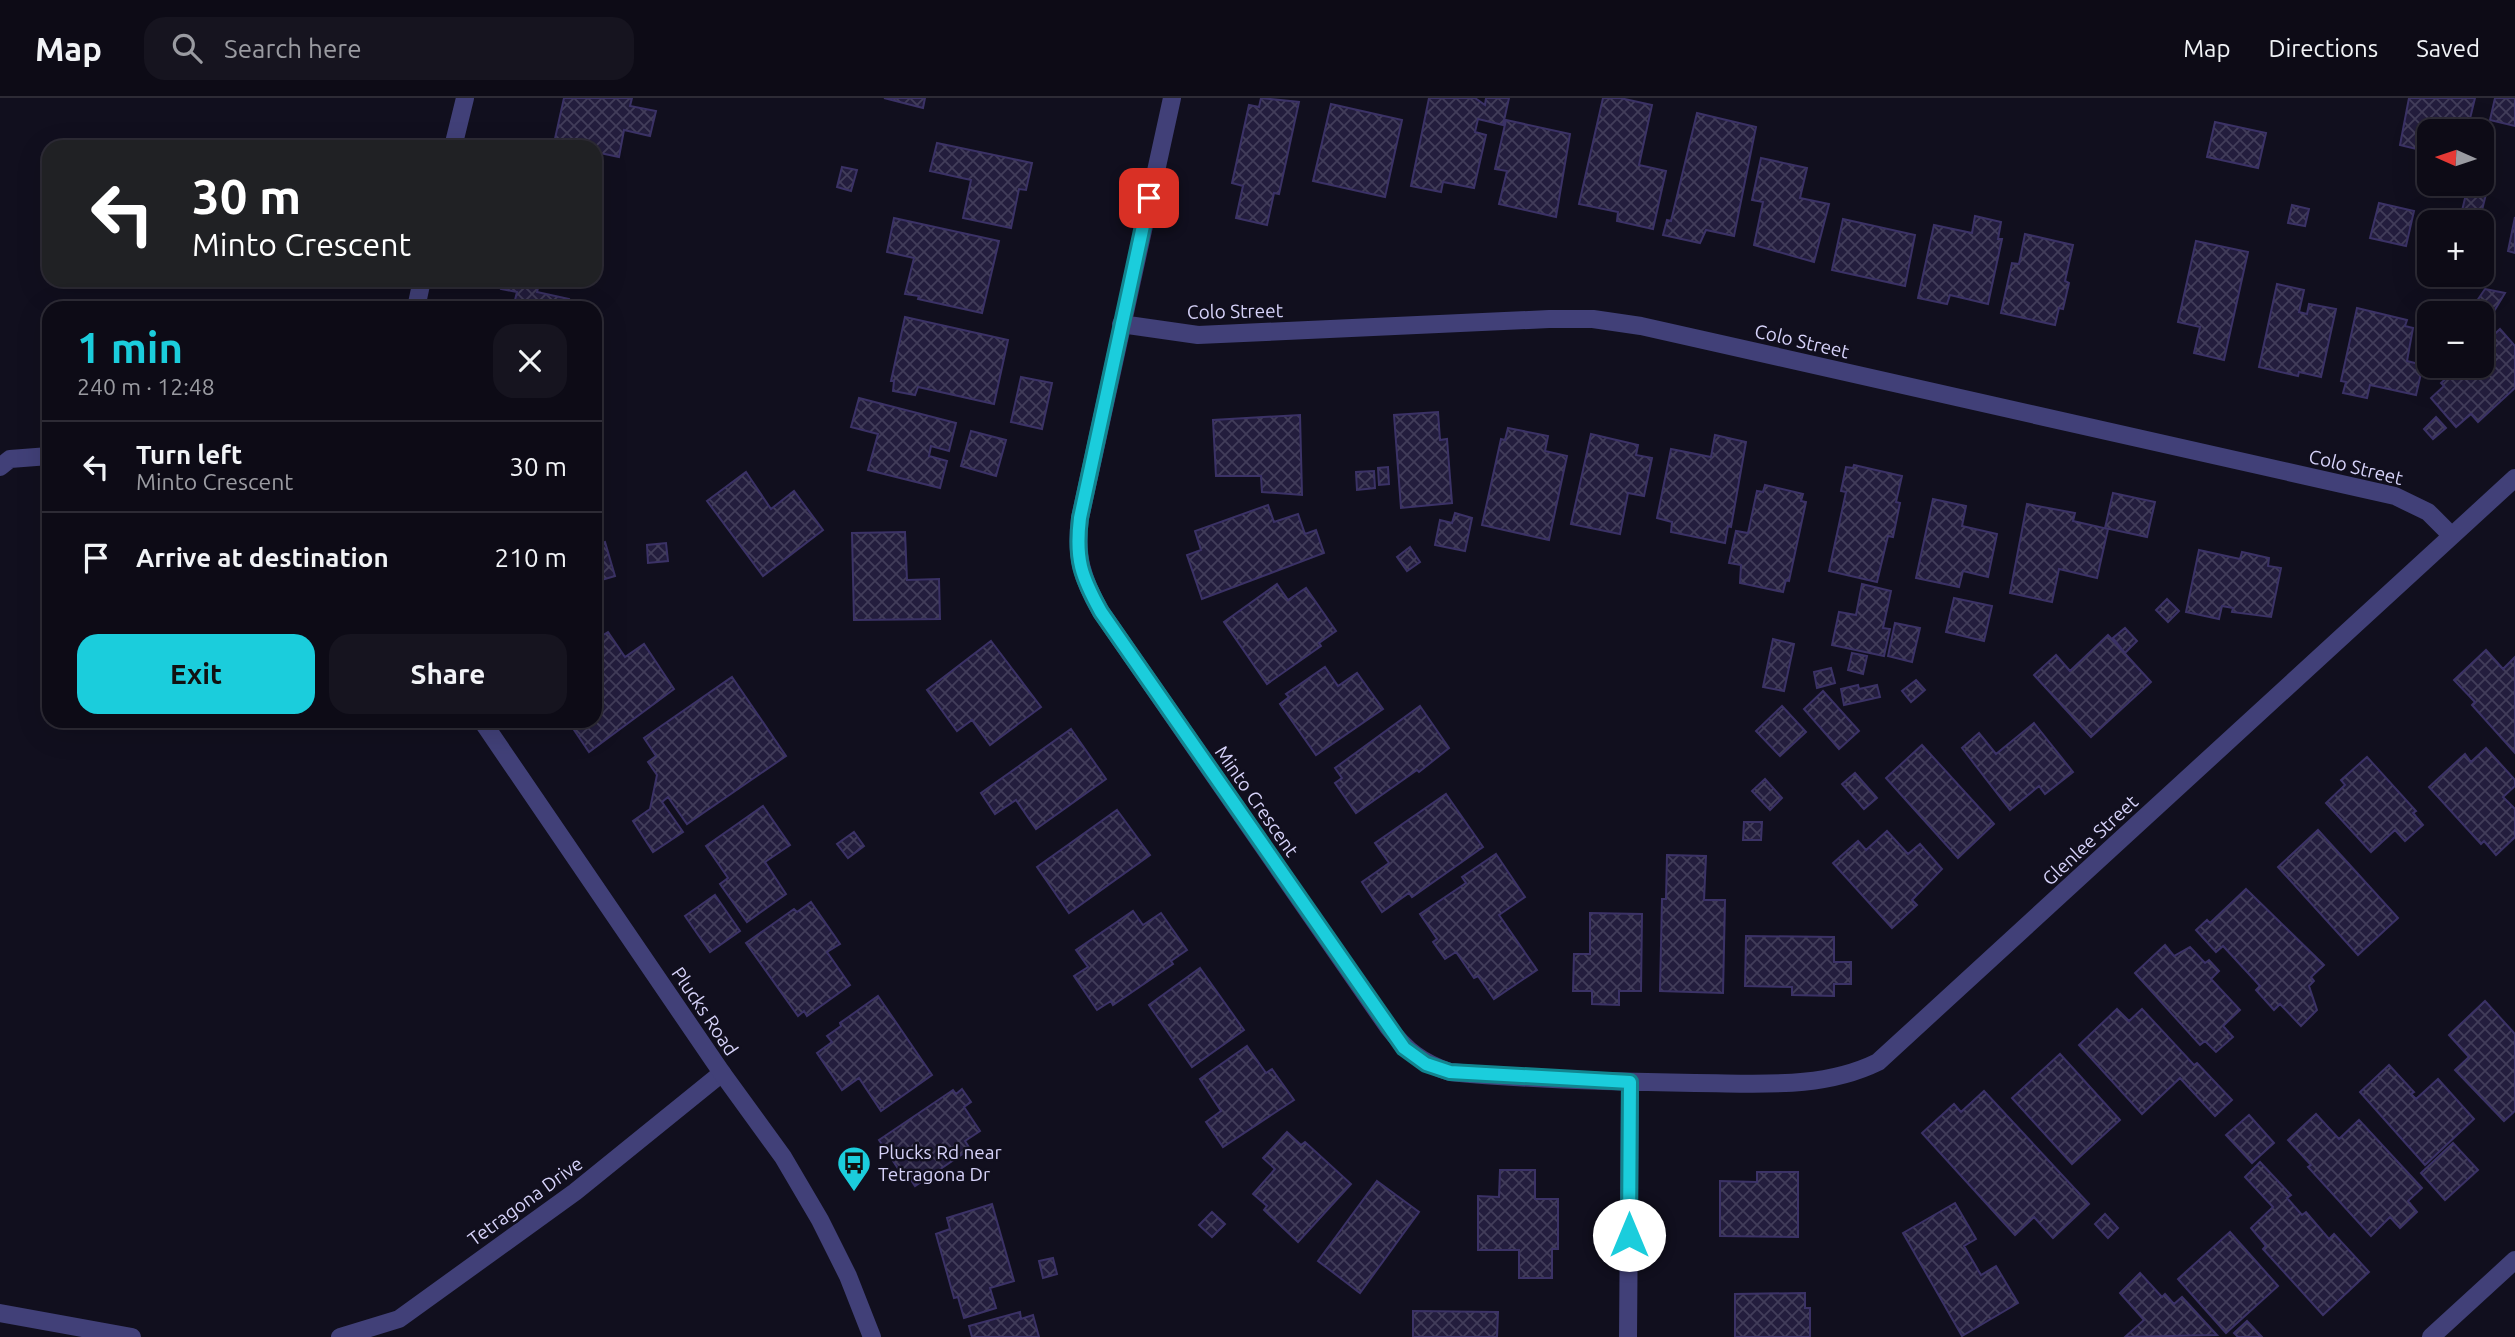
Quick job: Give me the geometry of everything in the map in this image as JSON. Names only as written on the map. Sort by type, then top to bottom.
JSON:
[{"type":"street","points":[[455,140],[465,98]]},
{"type":"street","name":"Minto Crescent","points":[[1172,98],[1121,324],[1077,543],[1084,582],[1101,612],[1404,1048],[1426,1064],[1450,1072],[1630,1082]]},
{"type":"street","name":"Colo Street","points":[[1121,324],[1198,335],[1549,319],[1593,319],[1642,326],[2395,496],[2428,512],[2452,536]]},
{"type":"street","points":[[0,467],[10,459],[42,457]]},
{"type":"street","name":"Glenlee Street","points":[[1630,1082],[1795,1083],[1854,1074],[1878,1062],[2515,478]]},
{"type":"street","name":"Plucks Road","points":[[487,728],[722,1073],[783,1157],[820,1220],[848,1276],[872,1337]]},
{"type":"street","name":"Tetragona Drive","points":[[340,1337],[399,1319],[575,1192],[722,1073]]},
{"type":"street","points":[[1628,1337],[1630,1082]]},
{"type":"street","points":[[2431,1337],[2515,1261]]},
{"type":"street","points":[[0,1313],[132,1337]]},
{"type":"building","points":[[564,98],[632,98],[630,106],[656,111],[650,136],[624,130],[619,157],[602,153],[602,140],[555,140]]},
{"type":"building","points":[[884,98],[925,98],[923,108]]},
{"type":"building","points":[[1261,98],[1299,102],[1279,194],[1274,193],[1267,225],[1236,218],[1243,186],[1232,183],[1249,105],[1259,107]]},
{"type":"building","points":[[1429,98],[1475,98],[1485,105],[1486,98],[1509,98],[1503,125],[1478,119],[1475,132],[1486,135],[1474,188],[1443,182],[1441,192],[1411,186]]},
{"type":"building","points":[[1603,98],[1620,98],[1652,105],[1639,165],[1666,171],[1653,229],[1617,221],[1618,212],[1579,204]]},
{"type":"building","points":[[2409,98],[2475,98],[2470,119],[2417,119],[2417,149],[2400,145]]},
{"type":"building","points":[[2495,98],[2515,98],[2515,126],[2490,119]]},
{"type":"building","points":[[1331,104],[1402,120],[1385,197],[1313,181]]},
{"type":"building","points":[[1697,113],[1756,127],[1734,236],[1706,230],[1700,243],[1663,235],[1667,220],[1671,221]]},
{"type":"building","points":[[1506,120],[1570,134],[1556,217],[1499,204],[1507,171],[1495,169]]},
{"type":"building","points":[[2215,122],[2266,133],[2258,168],[2207,157]]},
{"type":"building","points":[[937,143],[1032,163],[1026,190],[1019,189],[1011,228],[963,218],[971,180],[930,171]]},
{"type":"building","points":[[1761,158],[1807,168],[1800,198],[1829,204],[1814,262],[1754,245],[1763,202],[1752,200]]},
{"type":"building","points":[[842,167],[857,170],[851,191],[837,187]]},
{"type":"building","points":[[2466,196],[2486,196],[2482,210],[2462,210]]},
{"type":"building","points":[[2379,203],[2414,211],[2406,246],[2370,238]]},
{"type":"building","points":[[2292,205],[2309,209],[2305,226],[2288,223]]},
{"type":"building","points":[[1975,216],[2001,222],[1998,239],[2002,239],[1988,304],[1950,295],[1947,304],[1918,298],[1934,225],[1972,233]]},
{"type":"building","points":[[2515,217],[2515,253],[2508,251]]},
{"type":"building","points":[[894,218],[999,241],[982,313],[905,294],[914,258],[887,252]]},
{"type":"building","points":[[1843,219],[1915,235],[1905,286],[1832,270]]},
{"type":"building","points":[[2025,234],[2073,245],[2065,281],[2069,283],[2063,309],[2059,308],[2055,325],[2001,313],[2012,263],[2019,264]]},
{"type":"building","points":[[2196,241],[2248,252],[2224,360],[2194,353],[2200,327],[2178,322]]},
{"type":"building","points":[[2277,284],[2304,290],[2299,312],[2307,314],[2309,304],[2336,309],[2321,377],[2299,372],[2298,376],[2259,367]]},
{"type":"building","points":[[538,287],[537,292],[569,299],[515,301],[517,292],[501,289]]},
{"type":"building","points":[[2485,289],[2505,293],[2494,311],[2494,301],[2477,301]]},
{"type":"building","points":[[2357,308],[2407,320],[2405,326],[2413,328],[2407,361],[2417,364],[2417,378],[2420,378],[2416,395],[2370,385],[2367,398],[2343,393],[2346,382],[2341,381]]},
{"type":"building","points":[[905,317],[1008,340],[994,404],[918,387],[915,395],[893,391],[894,381],[891,381]]},
{"type":"building","points":[[2500,329],[2515,346],[2515,388],[2478,422],[2471,414],[2456,427],[2431,398],[2444,386],[2441,383],[2447,378],[2494,378],[2494,335]]},
{"type":"building","points":[[1021,377],[1052,383],[1042,429],[1011,422]]},
{"type":"building","points":[[859,398],[956,423],[949,451],[931,446],[929,456],[947,461],[940,488],[868,470],[878,434],[851,427]]},
{"type":"building","points":[[1438,412],[1440,440],[1447,439],[1452,503],[1401,508],[1394,415]]},
{"type":"building","points":[[1300,415],[1302,495],[1262,492],[1261,476],[1216,476],[1213,420]]},
{"type":"building","points":[[2436,417],[2446,428],[2433,439],[2424,429]]},
{"type":"building","points":[[1508,428],[1548,436],[1545,451],[1567,456],[1549,540],[1482,525],[1501,439],[1505,440]]},
{"type":"building","points":[[971,431],[1006,440],[996,476],[961,466]]},
{"type":"building","points":[[1591,434],[1638,445],[1636,455],[1652,458],[1644,496],[1628,493],[1620,534],[1571,524]]},
{"type":"building","points":[[1715,435],[1746,442],[1731,527],[1728,526],[1725,543],[1671,532],[1672,522],[1657,518],[1671,449],[1711,457]]},
{"type":"building","points":[[1854,465],[1902,476],[1896,502],[1900,503],[1893,537],[1888,536],[1877,582],[1829,571],[1846,492],[1841,491],[1846,467],[1853,468]]},
{"type":"building","points":[[1388,467],[1389,484],[1379,485],[1378,468]]},
{"type":"building","points":[[1374,471],[1375,488],[1357,490],[1356,472]]},
{"type":"building","points":[[746,472],[771,509],[794,491],[823,530],[763,576],[707,501]]},
{"type":"building","points":[[1765,485],[1803,494],[1801,501],[1806,502],[1789,581],[1786,580],[1783,592],[1740,583],[1741,565],[1729,563],[1736,531],[1748,533],[1757,491],[1763,492]]},
{"type":"building","points":[[2113,493],[2155,502],[2147,537],[2105,528]]},
{"type":"building","points":[[1933,499],[1966,506],[1962,526],[1997,534],[1988,577],[1963,571],[1959,587],[1916,578]]},
{"type":"building","points":[[2027,504],[2075,513],[2073,521],[2108,529],[2097,578],[2059,569],[2052,602],[2010,593]]},
{"type":"building","points":[[1268,505],[1274,522],[1298,514],[1305,534],[1316,530],[1324,553],[1202,599],[1187,555],[1201,550],[1195,531]]},
{"type":"building","points":[[1455,513],[1472,518],[1465,551],[1435,545],[1440,520],[1452,523]]},
{"type":"building","points":[[905,532],[907,580],[939,579],[940,619],[854,620],[852,533]]},
{"type":"building","points":[[605,542],[615,576],[602,580],[602,543]]},
{"type":"building","points":[[666,543],[668,561],[648,563],[647,545]]},
{"type":"building","points":[[1410,547],[1420,562],[1407,571],[1397,557]]},
{"type":"building","points":[[2199,550],[2240,559],[2242,552],[2269,558],[2268,566],[2281,568],[2271,617],[2232,612],[2233,608],[2222,606],[2219,619],[2186,612]]},
{"type":"building","points":[[1277,584],[1288,600],[1306,588],[1336,631],[1319,643],[1321,646],[1267,684],[1224,622]]},
{"type":"building","points":[[1862,584],[1891,591],[1883,628],[1890,629],[1884,656],[1832,645],[1839,612],[1856,615]]},
{"type":"building","points":[[1954,598],[1992,606],[1984,641],[1946,632]]},
{"type":"building","points":[[2167,599],[2179,611],[2168,622],[2156,610]]},
{"type":"building","points":[[1895,623],[1920,628],[1912,662],[1888,656]]},
{"type":"building","points":[[2125,628],[2137,641],[2125,653],[2113,638]]},
{"type":"building","points":[[608,632],[625,657],[644,644],[674,689],[589,752],[573,728],[602,728],[602,636]]},
{"type":"building","points":[[2108,635],[2151,682],[2091,737],[2034,675],[2056,655],[2070,671]]},
{"type":"building","points":[[1773,639],[1794,644],[1784,691],[1763,687]]},
{"type":"building","points":[[991,641],[1041,707],[990,745],[972,720],[957,731],[927,690]]},
{"type":"building","points":[[2486,650],[2503,669],[2515,657],[2515,753],[2472,705],[2475,702],[2454,680]]},
{"type":"building","points":[[1852,653],[1867,656],[1863,674],[1848,670]]},
{"type":"building","points":[[1325,667],[1338,686],[1357,673],[1383,709],[1316,755],[1280,704],[1289,697],[1286,694]]},
{"type":"building","points":[[1831,668],[1835,683],[1817,688],[1814,672]]},
{"type":"building","points":[[732,677],[786,756],[687,824],[668,797],[662,802],[683,832],[653,852],[633,821],[650,809],[657,775],[648,762],[656,756],[644,738]]},
{"type":"building","points":[[1916,680],[1925,690],[1911,702],[1902,691]]},
{"type":"building","points":[[1858,685],[1859,689],[1877,685],[1880,697],[1844,705],[1841,689]]},
{"type":"building","points":[[1823,691],[1859,731],[1839,749],[1804,709]]},
{"type":"building","points":[[1420,706],[1449,748],[1419,772],[1417,770],[1356,813],[1335,783],[1342,778],[1335,768]]},
{"type":"building","points":[[1782,706],[1806,732],[1780,756],[1756,731]]},
{"type":"building","points":[[2034,723],[2073,772],[2045,794],[2039,786],[2010,810],[1962,748],[1979,733],[1996,754]]},
{"type":"building","points":[[1071,729],[1106,779],[1036,829],[1016,800],[995,814],[981,793]]},
{"type":"building","points":[[1922,745],[1994,824],[1958,858],[1886,778]]},
{"type":"building","points":[[2486,748],[2515,780],[2515,786],[2503,797],[2515,809],[2515,837],[2496,855],[2484,841],[2481,844],[2429,787],[2465,754],[2471,762]]},
{"type":"building","points":[[2367,757],[2416,811],[2413,813],[2423,825],[2405,841],[2395,830],[2371,852],[2326,803],[2345,785],[2341,780]]},
{"type":"building","points":[[1855,773],[1877,798],[1864,809],[1842,784]]},
{"type":"building","points":[[1765,779],[1782,798],[1770,810],[1752,791]]},
{"type":"building","points":[[1446,794],[1483,847],[1412,897],[1409,893],[1382,912],[1362,882],[1389,863],[1375,843]]},
{"type":"building","points":[[763,806],[790,845],[765,862],[786,894],[747,922],[720,884],[728,878],[706,846]]},
{"type":"building","points":[[1117,810],[1150,855],[1069,913],[1037,867]]},
{"type":"building","points":[[1744,822],[1762,822],[1761,840],[1743,840]]},
{"type":"building","points":[[2318,830],[2398,918],[2358,955],[2278,867]]},
{"type":"building","points":[[1887,831],[1908,854],[1920,844],[1942,869],[1912,900],[1917,905],[1892,928],[1833,863],[1858,841],[1866,850]]},
{"type":"building","points":[[854,832],[864,846],[848,858],[837,844]]},
{"type":"building","points":[[1496,854],[1525,897],[1499,915],[1537,970],[1494,999],[1478,976],[1474,978],[1456,952],[1445,959],[1433,942],[1437,939],[1420,914],[1466,883],[1462,877]]},
{"type":"building","points":[[1667,855],[1706,856],[1704,900],[1725,900],[1723,993],[1660,991],[1662,899],[1666,899]]},
{"type":"building","points":[[2246,889],[2324,965],[2311,977],[2314,981],[2309,986],[2317,1010],[2301,1026],[2280,1004],[2274,1010],[2256,990],[2260,986],[2223,946],[2216,952],[2196,930],[2207,920],[2210,923]]},
{"type":"building","points":[[715,895],[740,931],[710,952],[685,916]]},
{"type":"building","points":[[811,902],[840,944],[827,952],[850,985],[807,1016],[804,1011],[798,1016],[746,943],[794,909],[797,912]]},
{"type":"building","points":[[1133,911],[1143,925],[1161,913],[1187,950],[1171,961],[1173,964],[1113,1005],[1111,1001],[1097,1010],[1074,976],[1088,967],[1076,950]]},
{"type":"building","points":[[1590,913],[1642,914],[1641,991],[1619,991],[1619,1005],[1592,1004],[1592,991],[1573,991],[1574,954],[1590,954]]},
{"type":"building","points":[[1746,936],[1834,937],[1834,962],[1851,962],[1851,984],[1834,984],[1834,996],[1792,995],[1792,987],[1745,986]]},
{"type":"building","points":[[2165,945],[2174,956],[2190,947],[2205,963],[2209,960],[2219,971],[2211,979],[2240,1010],[2223,1026],[2233,1037],[2216,1052],[2205,1041],[2200,1045],[2135,973]]},
{"type":"building","points":[[1200,968],[1244,1030],[1192,1067],[1149,1005]]},
{"type":"building","points":[[878,996],[932,1075],[881,1111],[859,1078],[842,1090],[817,1053],[832,1042],[827,1036],[841,1026],[840,1023]]},
{"type":"building","points":[[2485,1001],[2515,1034],[2515,1111],[2504,1121],[2455,1070],[2469,1057],[2449,1035]]},
{"type":"building","points":[[2117,1009],[2129,1021],[2142,1009],[2194,1065],[2197,1063],[2232,1100],[2215,1116],[2180,1078],[2142,1114],[2079,1045]]},
{"type":"building","points":[[1247,1046],[1266,1073],[1272,1069],[1294,1100],[1223,1147],[1206,1122],[1221,1111],[1200,1079]]},
{"type":"building","points":[[2060,1054],[2120,1120],[2072,1164],[2012,1098]]},
{"type":"building","points":[[2389,1065],[2414,1092],[2411,1094],[2416,1099],[2438,1079],[2474,1119],[2425,1165],[2360,1092]]},
{"type":"building","points":[[962,1089],[971,1102],[964,1107],[980,1131],[965,1141],[970,1149],[915,1186],[909,1177],[905,1179],[879,1140],[953,1090],[956,1094]]},
{"type":"building","points":[[1984,1091],[2089,1204],[2053,1238],[2034,1217],[2015,1235],[1922,1133],[1954,1104],[1961,1112]]},
{"type":"building","points":[[2316,1114],[2339,1139],[2359,1120],[2422,1188],[2408,1201],[2417,1212],[2400,1228],[2390,1217],[2371,1236],[2308,1167],[2311,1165],[2288,1140]]},
{"type":"building","points":[[2249,1115],[2274,1143],[2252,1163],[2226,1135]]},
{"type":"building","points":[[1287,1132],[1301,1145],[1305,1142],[1351,1184],[1298,1242],[1264,1210],[1267,1206],[1253,1194],[1275,1169],[1263,1158]]},
{"type":"building","points":[[2453,1143],[2478,1170],[2445,1200],[2421,1173]]},
{"type":"building","points":[[2260,1162],[2291,1195],[2287,1198],[2302,1215],[2306,1212],[2329,1239],[2334,1234],[2369,1272],[2323,1315],[2263,1249],[2266,1246],[2251,1228],[2273,1207],[2245,1177]]},
{"type":"building","points":[[1500,1170],[1535,1170],[1535,1199],[1558,1199],[1558,1249],[1552,1249],[1552,1278],[1519,1278],[1519,1250],[1478,1250],[1478,1196],[1499,1197]]},
{"type":"building","points":[[1757,1172],[1798,1172],[1798,1237],[1720,1236],[1720,1181],[1757,1182]]},
{"type":"building","points":[[1377,1181],[1419,1212],[1360,1293],[1318,1261]]},
{"type":"building","points":[[1955,1203],[1976,1239],[1964,1246],[1981,1275],[1996,1266],[2018,1303],[1962,1336],[1903,1233]]},
{"type":"building","points":[[992,1204],[1014,1281],[990,1288],[996,1308],[964,1318],[958,1297],[954,1298],[936,1234],[950,1229],[947,1218]]},
{"type":"building","points":[[1212,1212],[1225,1224],[1212,1237],[1199,1225]]},
{"type":"building","points":[[2105,1214],[2118,1228],[2108,1238],[2095,1224]]},
{"type":"building","points":[[2230,1232],[2278,1286],[2226,1333],[2178,1279]]},
{"type":"building","points":[[1053,1258],[1057,1274],[1043,1278],[1039,1261]]},
{"type":"building","points":[[2140,1273],[2162,1297],[2165,1294],[2174,1304],[2182,1297],[2217,1335],[2125,1337],[2144,1320],[2120,1293]]},
{"type":"building","points":[[1805,1293],[1805,1308],[1810,1308],[1810,1337],[1735,1337],[1735,1294]]},
{"type":"building","points":[[1413,1311],[1498,1312],[1497,1337],[1413,1337]]},
{"type":"building","points":[[1020,1312],[1021,1319],[1033,1315],[1039,1337],[972,1337],[969,1326]]},
{"type":"building","points":[[2247,1321],[2262,1337],[2238,1337],[2234,1333]]},
{"type":"place","name":"Plucks Rd near Tetragona Dr","points":[[854,1193]]},
{"type":"route","points":[[1149,198],[1080,518],[1078,562],[1084,582],[1101,612],[1404,1048],[1426,1064],[1450,1072],[1630,1082],[1629,1235]]}]
